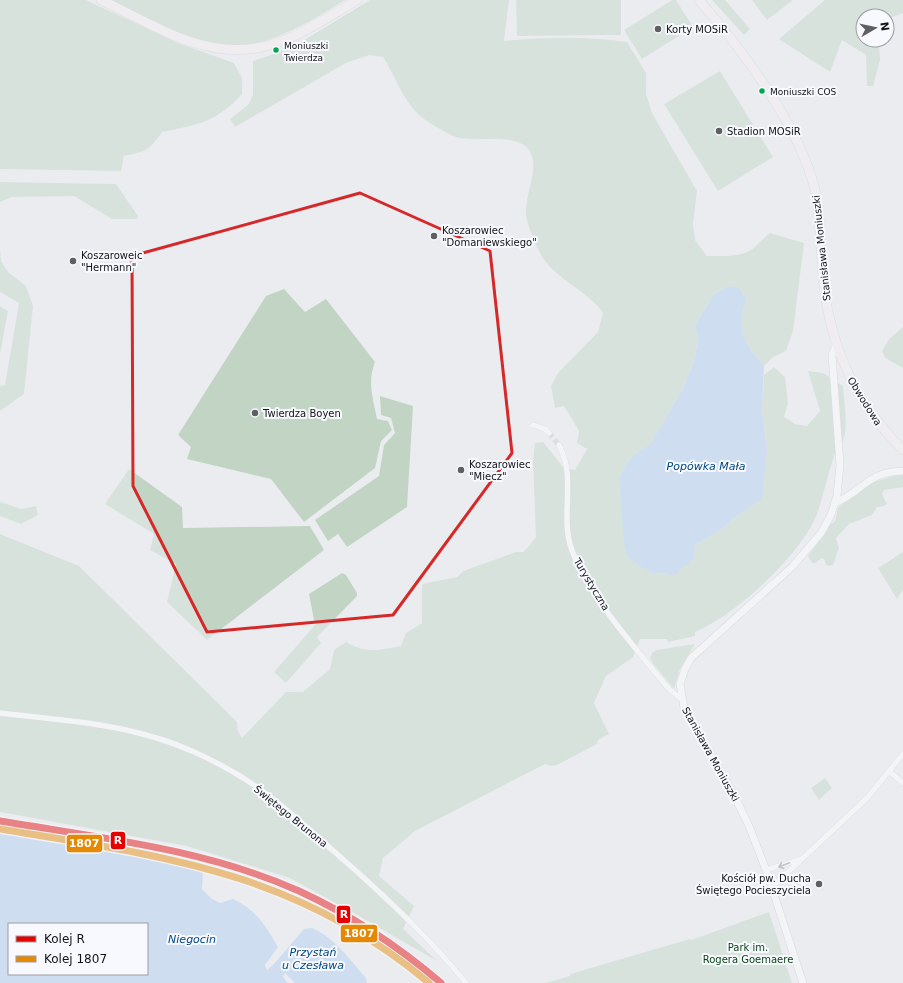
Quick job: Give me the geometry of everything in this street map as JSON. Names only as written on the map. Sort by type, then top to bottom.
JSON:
[{"type":"main road","points":[[101,0],[196,44],[223,50],[236,51],[259,48],[284,40],[309,29],[357,0]]},
{"type":"main road","name":"Stanisława Moniuszki","points":[[699,0],[724,29],[754,71],[791,131],[805,160],[816,197],[824,287],[829,318],[836,346]]},
{"type":"main road","name":"Obwodowa","points":[[836,346],[849,376],[863,402],[890,437],[903,450]]},
{"type":"street","name":"Stanisława Moniuszki","points":[[803,983],[766,870],[742,811],[684,708],[681,699],[682,677],[691,658],[755,598],[784,575],[800,558],[821,533],[835,503],[840,480],[832,355],[836,346]]},
{"type":"street","points":[[533,425],[545,429],[549,433]]},
{"type":"street","name":"Turystyczna","points":[[559,445],[567,466],[568,524],[570,543],[576,560],[610,614],[669,689],[681,699]]},
{"type":"street","points":[[835,503],[844,499],[875,476],[890,472],[903,471]]},
{"type":"street","name":"Świętego Brunona","points":[[0,713],[111,727],[146,734],[171,743],[241,777],[264,792],[294,816],[376,888],[430,941],[466,983]]},
{"type":"street","points":[[772,887],[867,798],[890,772],[903,754]]},
{"type":"street","points":[[890,772],[903,783]]},
{"type":"street","points":[[766,870],[801,859]]},
{"type":"highlighted area","points":[[360,193],[490,251],[512,453],[393,615],[207,632],[133,486],[132,256]]},
{"type":"green space","points":[[0,0],[86,0],[178,43],[234,63],[242,78],[242,94],[224,111],[206,121],[162,132],[154,143],[146,149],[124,156],[121,171],[0,169]]},
{"type":"green space","points":[[109,0],[345,0],[295,29],[268,40],[240,46],[224,46],[190,38]]},
{"type":"green space","points":[[370,0],[509,0],[504,41],[566,38],[627,42],[646,73],[646,94],[652,113],[697,191],[693,224],[695,240],[707,256],[730,256],[741,254],[752,249],[770,233],[804,243],[793,331],[786,351],[773,357],[764,366],[746,342],[743,335],[742,320],[746,298],[739,288],[729,286],[714,294],[695,325],[698,339],[694,361],[682,390],[650,446],[632,456],[619,477],[622,509],[655,574],[664,573],[670,575],[695,545],[723,528],[739,514],[767,449],[762,411],[764,375],[774,367],[785,377],[788,404],[784,417],[795,424],[807,426],[820,411],[808,371],[823,373],[843,386],[846,426],[842,443],[835,453],[817,514],[809,530],[782,565],[729,613],[695,632],[695,636],[668,642],[667,639],[640,639],[633,657],[606,676],[594,703],[609,734],[598,740],[597,744],[557,765],[551,766],[545,764],[415,831],[383,858],[379,876],[414,906],[403,929],[437,961],[290,878],[187,846],[0,812],[0,534],[79,566],[237,722],[238,731],[242,738],[286,692],[303,692],[330,669],[334,650],[346,642],[366,650],[379,650],[401,646],[406,633],[422,623],[422,584],[457,577],[463,571],[516,552],[523,552],[528,547],[536,537],[533,462],[535,443],[543,442],[564,468],[575,470],[587,449],[577,443],[579,431],[564,406],[555,408],[551,386],[558,373],[598,332],[603,313],[592,300],[564,280],[547,264],[536,246],[528,225],[526,211],[533,174],[532,156],[528,149],[522,144],[514,141],[460,138],[438,128],[421,117],[412,108],[383,57],[369,55],[346,63],[235,127],[230,119],[248,105],[253,95],[253,61],[291,48]]},
{"type":"green space","points":[[516,0],[621,0],[621,35],[517,36]]},
{"type":"green space","name":"Korty MOSiR","points":[[672,0],[676,0],[693,27],[642,59],[624,30]]},
{"type":"green space","points":[[712,0],[725,0],[750,29],[744,35]]},
{"type":"green space","points":[[752,0],[793,0],[767,20]]},
{"type":"green space","points":[[825,0],[903,0],[903,13],[895,16],[895,8],[855,8],[855,48],[879,48],[880,60],[873,86],[867,86],[866,55],[842,40],[830,72],[779,39]]},
{"type":"green space","name":"Stadion MOSiR","points":[[720,71],[773,157],[718,191],[664,104]]},
{"type":"green space","points":[[0,182],[116,184],[138,216],[137,219],[112,219],[74,196],[12,197],[0,202]]},
{"type":"green space","points":[[0,248],[1,261],[8,272],[26,286],[33,306],[24,394],[0,411],[0,386],[5,385],[19,303],[0,292]]},
{"type":"green space","points":[[284,289],[305,312],[326,299],[375,362],[371,383],[372,397],[377,419],[388,421],[392,430],[381,441],[375,468],[304,522],[271,479],[187,459],[191,447],[178,435],[266,296]]},
{"type":"green space","points":[[0,306],[8,311],[0,354]]},
{"type":"green space","points":[[903,327],[903,368],[885,358],[882,351],[889,339]]},
{"type":"green space","points":[[380,396],[413,406],[407,507],[347,547],[338,534],[328,541],[315,520],[379,476],[384,445],[395,433],[391,418],[381,415]]},
{"type":"green space","points":[[129,469],[182,507],[183,528],[310,526],[324,550],[207,640],[167,602],[176,564],[150,550],[154,534],[105,504]]},
{"type":"green space","points":[[903,474],[903,487],[884,490],[882,494],[887,504],[877,507],[872,515],[849,524],[836,538],[839,549],[833,565],[828,566],[822,558],[815,563],[812,563],[808,556],[824,535],[825,529],[835,521],[838,508],[856,493],[874,482]]},
{"type":"green space","points":[[0,502],[22,509],[36,506],[38,515],[21,524],[0,516]]},
{"type":"green space","points":[[903,552],[903,590],[897,599],[878,568]]},
{"type":"green space","points":[[342,573],[346,575],[357,593],[357,596],[317,637],[321,643],[286,683],[274,672],[315,625],[309,594]]},
{"type":"green space","points":[[695,644],[680,669],[674,689],[652,662],[650,658],[652,653],[656,650]]},
{"type":"green space","points":[[825,778],[832,788],[819,800],[811,788]]},
{"type":"green space","name":"Park im. Rogera Goemaere","points":[[769,912],[792,983],[546,983],[570,976],[570,974],[690,939],[691,940]]},
{"type":"water","name":"Popówka Mała","points":[[729,286],[739,288],[746,298],[742,320],[743,335],[746,342],[764,366],[762,411],[767,449],[762,499],[739,514],[723,528],[695,545],[694,558],[687,566],[683,566],[677,574],[655,574],[640,566],[628,557],[624,544],[619,477],[632,456],[650,445],[682,390],[694,361],[698,339],[695,325],[714,294]]},
{"type":"water","name":"Niegocin","points":[[0,832],[117,852],[203,871],[202,889],[212,899],[220,903],[233,899],[241,903],[254,913],[269,932],[278,947],[265,965],[267,970],[304,929],[312,928],[335,943],[366,978],[367,983],[295,983],[285,973],[283,977],[288,983],[0,983]]},
{"type":"tunnel","points":[[549,433],[559,445]]},
{"type":"rail line","name":"R","points":[[0,821],[114,840],[190,855],[263,877],[299,891],[337,910],[391,944],[441,983]]},
{"type":"rail line","name":"1807","points":[[0,829],[173,860],[226,874],[279,893],[330,916],[380,946],[429,983]]},
{"type":"place","name":"Korty MOSiR","points":[[658,29]]},
{"type":"place","name":"Moniuszki Twierdza","points":[[276,50]]},
{"type":"place","name":"Moniuszki COS","points":[[762,91]]},
{"type":"place","name":"Stadion MOSiR","points":[[719,131]]},
{"type":"place","name":"Koszarowiec \"Domaniewskiego\"","points":[[434,236]]},
{"type":"place","name":"Koszaroweic \"Hermann\"","points":[[73,261]]},
{"type":"place","name":"Twierdza Boyen","points":[[255,413]]},
{"type":"place","name":"Koszarowiec \"Miecz\"","points":[[461,470]]},
{"type":"place","name":"Kościół pw. Ducha Świętego Pocieszyciela","points":[[819,884]]},
{"type":"water label","name":"Przystań u Czesława","points":[[313,958]]}]
